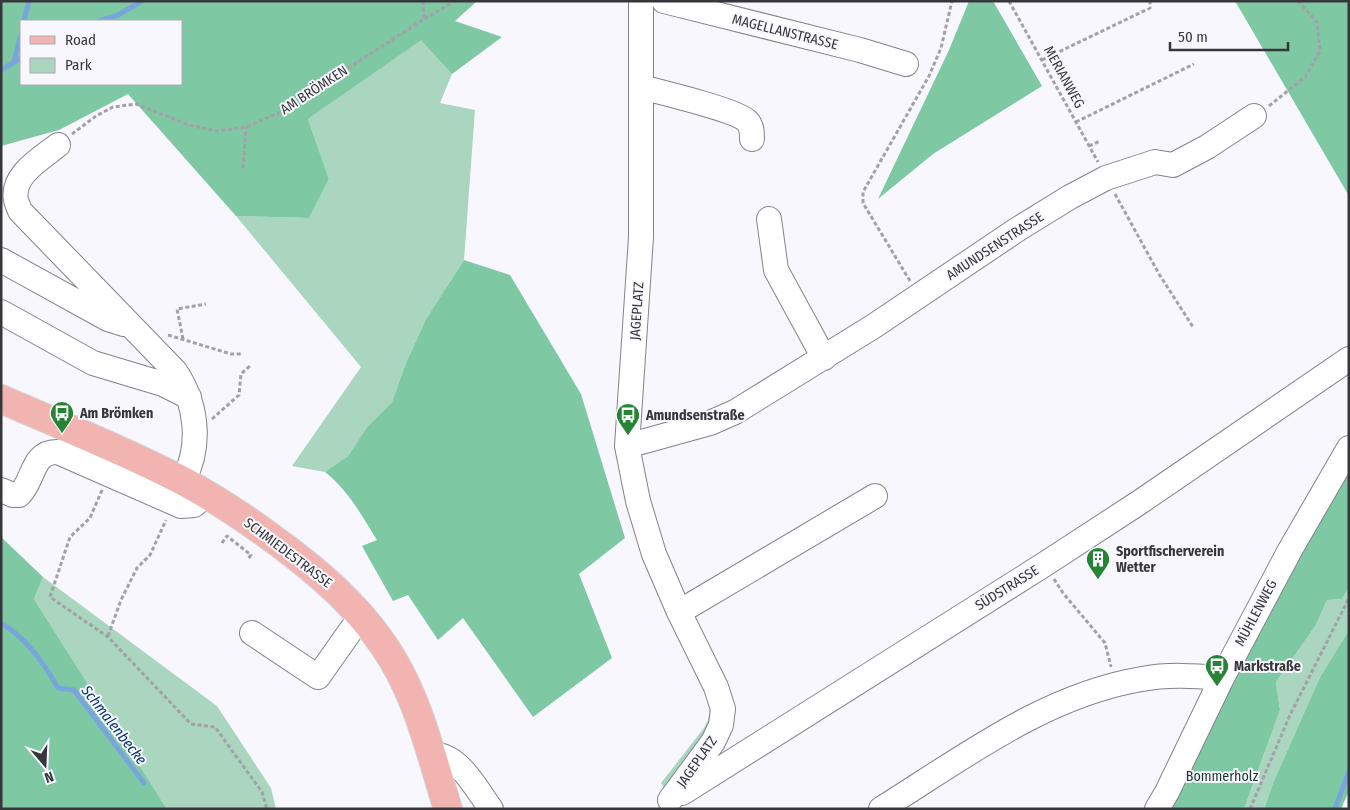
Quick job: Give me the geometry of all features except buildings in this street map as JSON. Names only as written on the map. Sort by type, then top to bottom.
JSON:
[{"type":"main road","name":"SCHMIEDESTRASSE","points":[[1,399],[144,462],[178,492],[206,495],[272,538],[313,569],[336,590],[361,616],[393,659],[410,695],[448,809]]},
{"type":"street","name":"JAGEPLATZ","points":[[641,1],[641,237],[627,446],[631,472],[645,526],[662,575],[678,612],[716,687],[721,699],[723,716],[713,742],[665,804]]},
{"type":"street","name":"MAGELLANSTRASSE","points":[[664,1],[860,50],[906,64]]},
{"type":"street","points":[[641,87],[745,119],[752,129],[752,139]]},
{"type":"street","name":"AMUNDSENSTRASSE","points":[[627,446],[722,418],[824,358],[1018,229],[1070,197],[1106,178],[1155,162],[1173,165],[1207,147],[1254,116]]},
{"type":"street","points":[[58,145],[20,178],[16,189],[16,199],[20,211],[175,370],[190,397],[194,420],[194,445],[189,469],[178,492]]},
{"type":"street","points":[[769,219],[776,270],[824,358]]},
{"type":"street","points":[[1,260],[108,319],[133,327]]},
{"type":"street","points":[[1,312],[93,363],[162,384],[190,397]]},
{"type":"street","name":"SÜDSTRASSE","points":[[665,804],[1045,564],[1140,502],[1349,359]]},
{"type":"street","name":"MÜHLENWEG","points":[[1157,809],[1222,678],[1290,550],[1349,448]]},
{"type":"street","name":"SCHMIEDESTRASSE","points":[[1,490],[13,495],[19,495],[43,454],[58,452],[109,473],[178,492]]},
{"type":"street","points":[[678,612],[874,496]]},
{"type":"street","points":[[252,633],[321,684],[361,616]]},
{"type":"street","points":[[881,809],[1012,727],[1058,705],[1116,684],[1143,678],[1180,675],[1222,678]]},
{"type":"street","points":[[431,755],[438,754],[460,766],[491,809]]},
{"type":"path","points":[[423,1],[424,18]]},
{"type":"path","name":"AM BRÖMKEN","points":[[58,145],[96,116],[114,107],[136,104],[190,125],[216,131],[246,127],[281,112],[424,18],[455,1]]},
{"type":"path","points":[[914,287],[863,203],[863,192],[929,76],[941,48],[952,1]]},
{"type":"path","name":"MERIANWEG","points":[[1009,1],[1099,163]]},
{"type":"path","points":[[1042,60],[1150,8],[1150,1]]},
{"type":"path","points":[[1254,116],[1305,77],[1320,51],[1317,22],[1298,1]]},
{"type":"path","points":[[1076,122],[1194,64]]},
{"type":"path","points":[[243,168],[246,127]]},
{"type":"path","points":[[1089,146],[1100,141]]},
{"type":"path","points":[[1120,203],[1159,274],[1193,327]]},
{"type":"path","points":[[183,339],[177,309],[206,304]]},
{"type":"path","points":[[192,342],[231,354],[242,354]]},
{"type":"path","points":[[207,424],[239,396],[241,374],[251,365]]},
{"type":"path","points":[[109,473],[90,518],[70,537],[50,597],[108,637],[191,724],[215,727],[262,792],[267,809]]},
{"type":"path","points":[[108,637],[121,600],[137,568],[150,555],[178,492]]},
{"type":"path","points":[[222,543],[227,536],[251,555],[248,559]]},
{"type":"path","points":[[1045,564],[1063,593],[1105,644],[1113,675]]},
{"type":"path","points":[[1250,809],[1290,715],[1349,598]]},
{"type":"green space","points":[[1,1],[477,1],[455,21],[502,37],[452,74],[421,40],[308,119],[329,179],[309,218],[236,216],[128,94],[59,130],[1,146]]},
{"type":"green space","points":[[969,1],[993,1],[1042,86],[933,154],[878,199],[949,50]]},
{"type":"green space","points":[[1235,1],[1349,1],[1349,196]]},
{"type":"green space","points":[[421,39],[452,74],[440,103],[475,110],[464,260],[426,319],[406,363],[392,402],[367,427],[348,456],[325,472],[292,466],[361,367],[236,216],[309,218],[329,179],[308,119]]},
{"type":"green space","points":[[464,260],[510,275],[581,394],[625,538],[579,574],[612,658],[533,717],[463,618],[438,640],[408,595],[393,601],[362,546],[377,540],[348,495],[325,472],[348,456],[367,427],[392,402],[406,363],[426,319]]},
{"type":"green space","name":"Bommerholz","points":[[1349,468],[1349,587],[1342,599],[1327,600],[1316,625],[1276,682],[1280,710],[1244,809],[1171,809],[1233,680]]},
{"type":"green space","points":[[1,537],[43,577],[34,599],[167,809],[1,809]]},
{"type":"green space","points":[[43,577],[217,706],[271,788],[276,809],[167,809],[34,599]]},
{"type":"green space","points":[[1349,587],[1349,630],[1320,677],[1273,783],[1264,809],[1244,809],[1280,710],[1276,682],[1316,625],[1327,600],[1342,599]]},
{"type":"green space","points":[[1349,630],[1349,791],[1341,809],[1264,809],[1273,783],[1320,677]]},
{"type":"green space","points":[[711,704],[715,707],[707,736],[666,791],[661,783],[704,728],[708,720]]},
{"type":"waterway","points":[[24,20],[29,1]]},
{"type":"waterway","points":[[102,20],[118,15],[142,1]]},
{"type":"waterway","points":[[14,62],[20,38]]},
{"type":"waterway","points":[[1,70],[20,59]]},
{"type":"waterway","name":"Schmalenbecke","points":[[1,623],[34,652],[58,688],[74,690],[144,783]]},
{"type":"waterway","points":[[1335,809],[1349,771]]},
{"type":"place","name":"Am Brömken","points":[[62,434]]},
{"type":"place","name":"Amundsenstraße","points":[[628,436]]},
{"type":"place","name":"Sportfischerverein Wetter","points":[[1098,580]]},
{"type":"place","name":"Markstraße","points":[[1217,687]]}]
